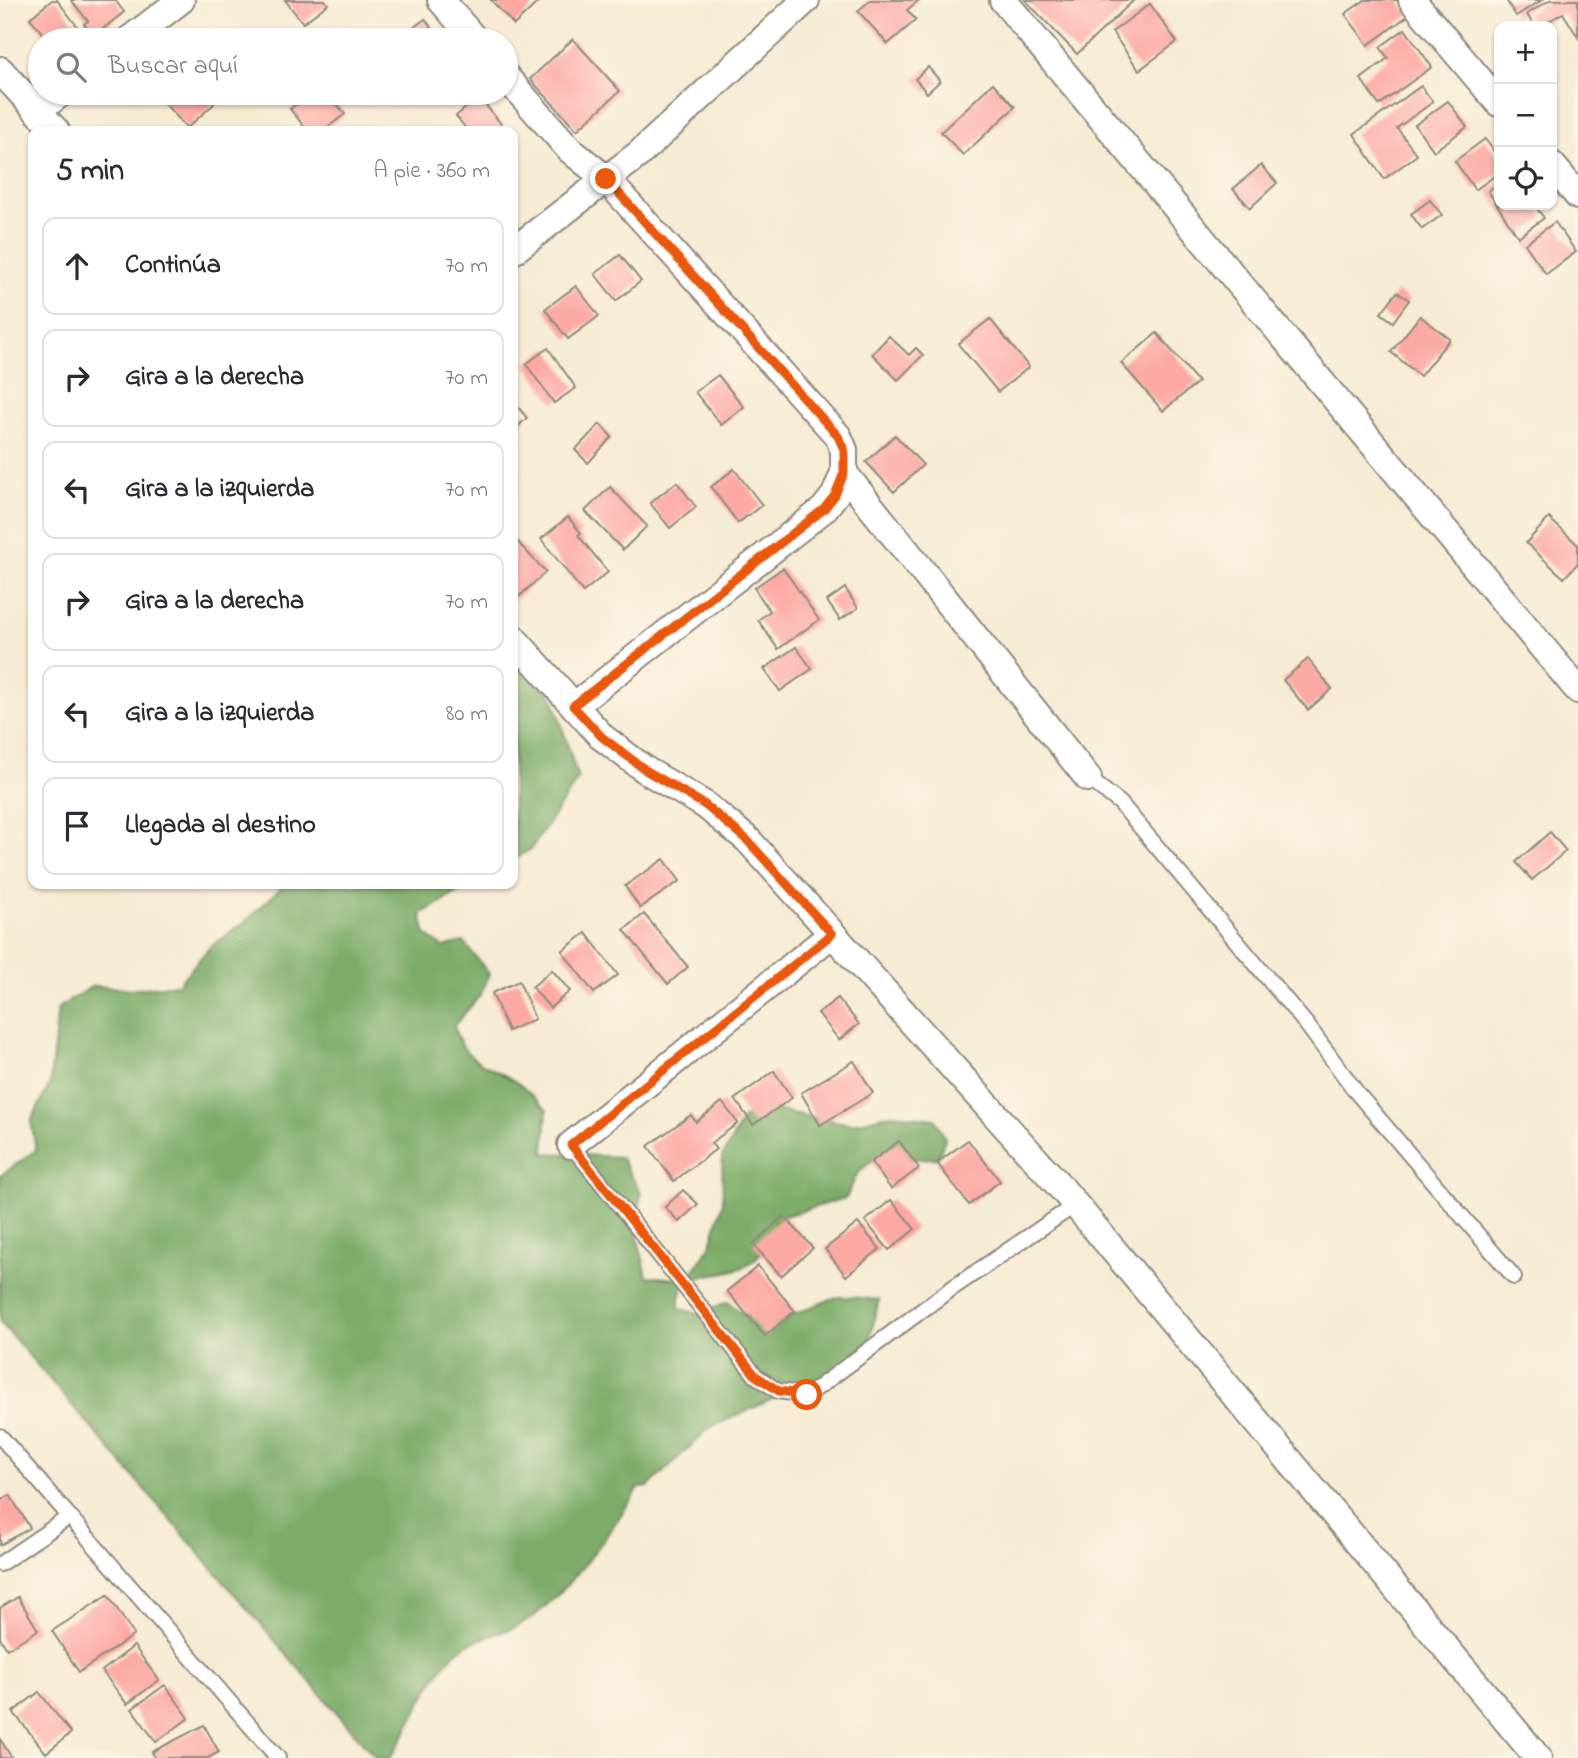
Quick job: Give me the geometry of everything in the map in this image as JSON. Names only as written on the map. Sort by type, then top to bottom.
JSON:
[{"type":"street","points":[[145,28],[181,0]]},
{"type":"street","points":[[441,0],[465,28]]},
{"type":"street","points":[[518,247],[678,119],[806,0]]},
{"type":"street","points":[[1003,0],[1578,690]]},
{"type":"street","points":[[1412,0],[1494,97]]},
{"type":"street","points":[[0,70],[28,101]]},
{"type":"street","points":[[518,91],[570,150],[606,179],[838,436],[844,450],[844,473],[835,495],[824,509],[573,706]]},
{"type":"street","points":[[32,105],[51,126]]},
{"type":"street","points":[[37,111],[45,105]]},
{"type":"street","points":[[1557,171],[1578,196]]},
{"type":"street","points":[[844,473],[1088,778]]},
{"type":"street","points":[[518,644],[602,737],[647,771],[705,805],[747,840],[1075,1205],[1538,1758]]},
{"type":"street","points":[[571,1145],[832,934]]},
{"type":"lane","points":[[1088,778],[1120,803],[1307,1025],[1357,1093],[1514,1277]]},
{"type":"lane","points":[[571,1145],[756,1376],[779,1391],[807,1395],[948,1291],[1075,1205]]},
{"type":"lane","points":[[0,1436],[278,1758]]},
{"type":"lane","points":[[0,1564],[69,1517]]},
{"type":"green space","points":[[518,665],[553,697],[578,779],[531,849],[518,857]]},
{"type":"green space","points":[[280,889],[464,889],[421,914],[426,935],[443,947],[464,942],[489,974],[481,994],[454,1026],[458,1038],[469,1055],[517,1083],[547,1110],[544,1153],[620,1157],[641,1193],[637,1235],[647,1276],[688,1280],[711,1244],[723,1202],[722,1158],[743,1118],[764,1108],[851,1124],[892,1114],[935,1119],[945,1138],[938,1158],[872,1160],[857,1174],[846,1198],[784,1216],[766,1246],[748,1264],[699,1278],[683,1286],[678,1307],[697,1314],[728,1302],[743,1313],[768,1321],[793,1315],[840,1297],[879,1300],[869,1341],[837,1370],[709,1428],[648,1487],[639,1488],[591,1557],[549,1603],[525,1622],[472,1642],[455,1653],[429,1688],[390,1758],[376,1758],[0,1322],[0,1176],[36,1150],[31,1122],[50,1083],[58,1008],[93,986],[136,989],[178,984],[210,947],[245,922]]},
{"type":"building","points":[[52,0],[57,0],[77,26],[38,28],[30,18]]},
{"type":"building","points":[[71,0],[115,0],[124,12],[104,28],[87,28],[84,24],[88,21]]},
{"type":"building","points":[[285,0],[325,0],[328,4],[303,23]]},
{"type":"building","points":[[491,0],[540,0],[514,25]]},
{"type":"building","points":[[870,0],[919,0],[907,10],[916,20],[888,44],[858,11]]},
{"type":"building","points":[[1025,0],[1134,0],[1077,54]]},
{"type":"building","points":[[1365,0],[1398,0],[1409,15],[1368,45],[1345,14]]},
{"type":"building","points":[[1506,0],[1542,0],[1516,16]]},
{"type":"building","points":[[1550,0],[1578,0],[1578,37],[1563,13],[1549,21],[1531,21],[1527,14]]},
{"type":"building","points":[[1150,4],[1177,42],[1139,70],[1112,32]]},
{"type":"building","points":[[425,19],[432,28],[413,28]]},
{"type":"building","points":[[1405,29],[1432,67],[1379,105],[1361,79],[1388,58],[1380,47]]},
{"type":"building","points":[[573,39],[620,91],[577,130],[530,79]]},
{"type":"building","points":[[928,67],[940,81],[927,93],[915,79]]},
{"type":"building","points":[[993,83],[1015,107],[963,155],[941,132]]},
{"type":"building","points":[[1421,86],[1433,102],[1397,128],[1417,155],[1384,179],[1354,134]]},
{"type":"building","points":[[1448,101],[1467,127],[1434,151],[1415,125]]},
{"type":"building","points":[[166,105],[213,105],[189,126],[185,126]]},
{"type":"building","points":[[295,105],[338,105],[345,114],[329,126],[304,126],[290,109]]},
{"type":"building","points":[[469,105],[486,105],[502,125],[464,126],[456,116]]},
{"type":"building","points":[[1485,139],[1494,151],[1494,177],[1475,190],[1455,161]]},
{"type":"building","points":[[1261,165],[1277,183],[1250,208],[1233,189]]},
{"type":"building","points":[[1494,187],[1494,200],[1488,191]]},
{"type":"building","points":[[1430,200],[1442,215],[1422,229],[1411,214]]},
{"type":"building","points":[[1500,210],[1538,210],[1544,218],[1518,237]]},
{"type":"building","points":[[1555,222],[1576,252],[1546,274],[1525,244]]},
{"type":"building","points":[[620,255],[641,281],[616,301],[595,274]]},
{"type":"building","points":[[576,286],[599,316],[568,339],[545,309]]},
{"type":"building","points":[[1397,292],[1409,300],[1393,322],[1381,313]]},
{"type":"building","points":[[1420,316],[1450,339],[1420,376],[1391,352]]},
{"type":"building","points":[[990,319],[1029,367],[998,392],[958,344]]},
{"type":"building","points":[[1157,333],[1198,382],[1163,411],[1121,363]]},
{"type":"building","points":[[889,336],[909,355],[916,348],[923,355],[898,380],[872,354]]},
{"type":"building","points":[[548,348],[576,388],[554,403],[526,364]]},
{"type":"building","points":[[718,375],[744,407],[721,425],[695,392]]},
{"type":"building","points":[[518,407],[527,418],[518,426]]},
{"type":"building","points":[[600,424],[612,437],[588,463],[575,450]]},
{"type":"building","points":[[895,435],[923,465],[894,492],[866,462]]},
{"type":"building","points":[[734,469],[762,505],[738,523],[711,487]]},
{"type":"building","points":[[677,482],[696,507],[670,528],[650,503]]},
{"type":"building","points":[[610,487],[647,526],[623,550],[585,511]]},
{"type":"building","points":[[568,517],[581,533],[578,535],[608,572],[583,592],[541,539]]},
{"type":"building","points":[[1549,518],[1578,545],[1578,563],[1564,578],[1526,543]]},
{"type":"building","points":[[518,542],[546,572],[518,597]]},
{"type":"building","points":[[783,568],[819,620],[778,649],[758,620],[770,611],[754,588]]},
{"type":"building","points":[[845,588],[858,608],[840,620],[827,601]]},
{"type":"building","points":[[796,647],[812,669],[780,691],[764,669]]},
{"type":"building","points":[[1308,659],[1332,689],[1308,710],[1283,680]]},
{"type":"building","points":[[1550,832],[1566,851],[1532,880],[1516,862]]},
{"type":"building","points":[[664,859],[680,881],[640,908],[625,886]]},
{"type":"building","points":[[644,914],[688,967],[668,984],[624,930]]},
{"type":"building","points":[[586,933],[618,975],[594,993],[562,951]]},
{"type":"building","points":[[552,970],[570,991],[550,1008],[532,987]]},
{"type":"building","points":[[519,981],[535,1019],[508,1031],[492,993]]},
{"type":"building","points":[[838,998],[859,1024],[839,1040],[818,1013]]},
{"type":"building","points":[[854,1061],[873,1093],[820,1125],[801,1093]]},
{"type":"building","points":[[774,1071],[792,1098],[753,1125],[735,1099]]},
{"type":"building","points":[[722,1102],[738,1123],[711,1143],[716,1149],[674,1181],[648,1146],[691,1115],[696,1122]]},
{"type":"building","points":[[968,1140],[1000,1181],[969,1205],[937,1163]]},
{"type":"building","points":[[899,1141],[919,1168],[891,1189],[871,1162]]},
{"type":"building","points":[[683,1190],[698,1204],[679,1222],[665,1207]]},
{"type":"building","points":[[891,1200],[915,1229],[889,1250],[865,1221]]},
{"type":"building","points":[[784,1216],[813,1248],[781,1276],[753,1244]]},
{"type":"building","points":[[858,1223],[880,1249],[846,1276],[825,1249]]},
{"type":"building","points":[[758,1266],[795,1311],[765,1336],[727,1291]]},
{"type":"building","points":[[10,1495],[30,1528],[0,1545],[0,1501]]},
{"type":"building","points":[[108,1595],[134,1635],[79,1672],[52,1631]]},
{"type":"building","points":[[18,1597],[38,1630],[7,1649],[0,1638],[0,1608]]},
{"type":"building","points":[[134,1646],[159,1680],[127,1704],[102,1671]]},
{"type":"building","points":[[165,1685],[189,1718],[156,1742],[132,1709]]},
{"type":"building","points":[[39,1692],[71,1733],[46,1753],[13,1712]]},
{"type":"building","points":[[204,1725],[219,1752],[208,1758],[155,1758],[152,1752]]},
{"type":"building","points":[[0,1739],[12,1758],[0,1758]]},
{"type":"route","points":[[606,179],[804,395],[838,436],[844,450],[845,465],[842,481],[824,509],[573,706],[602,737],[647,771],[705,805],[747,840],[832,934],[571,1145],[756,1376],[779,1391],[807,1395]]}]
